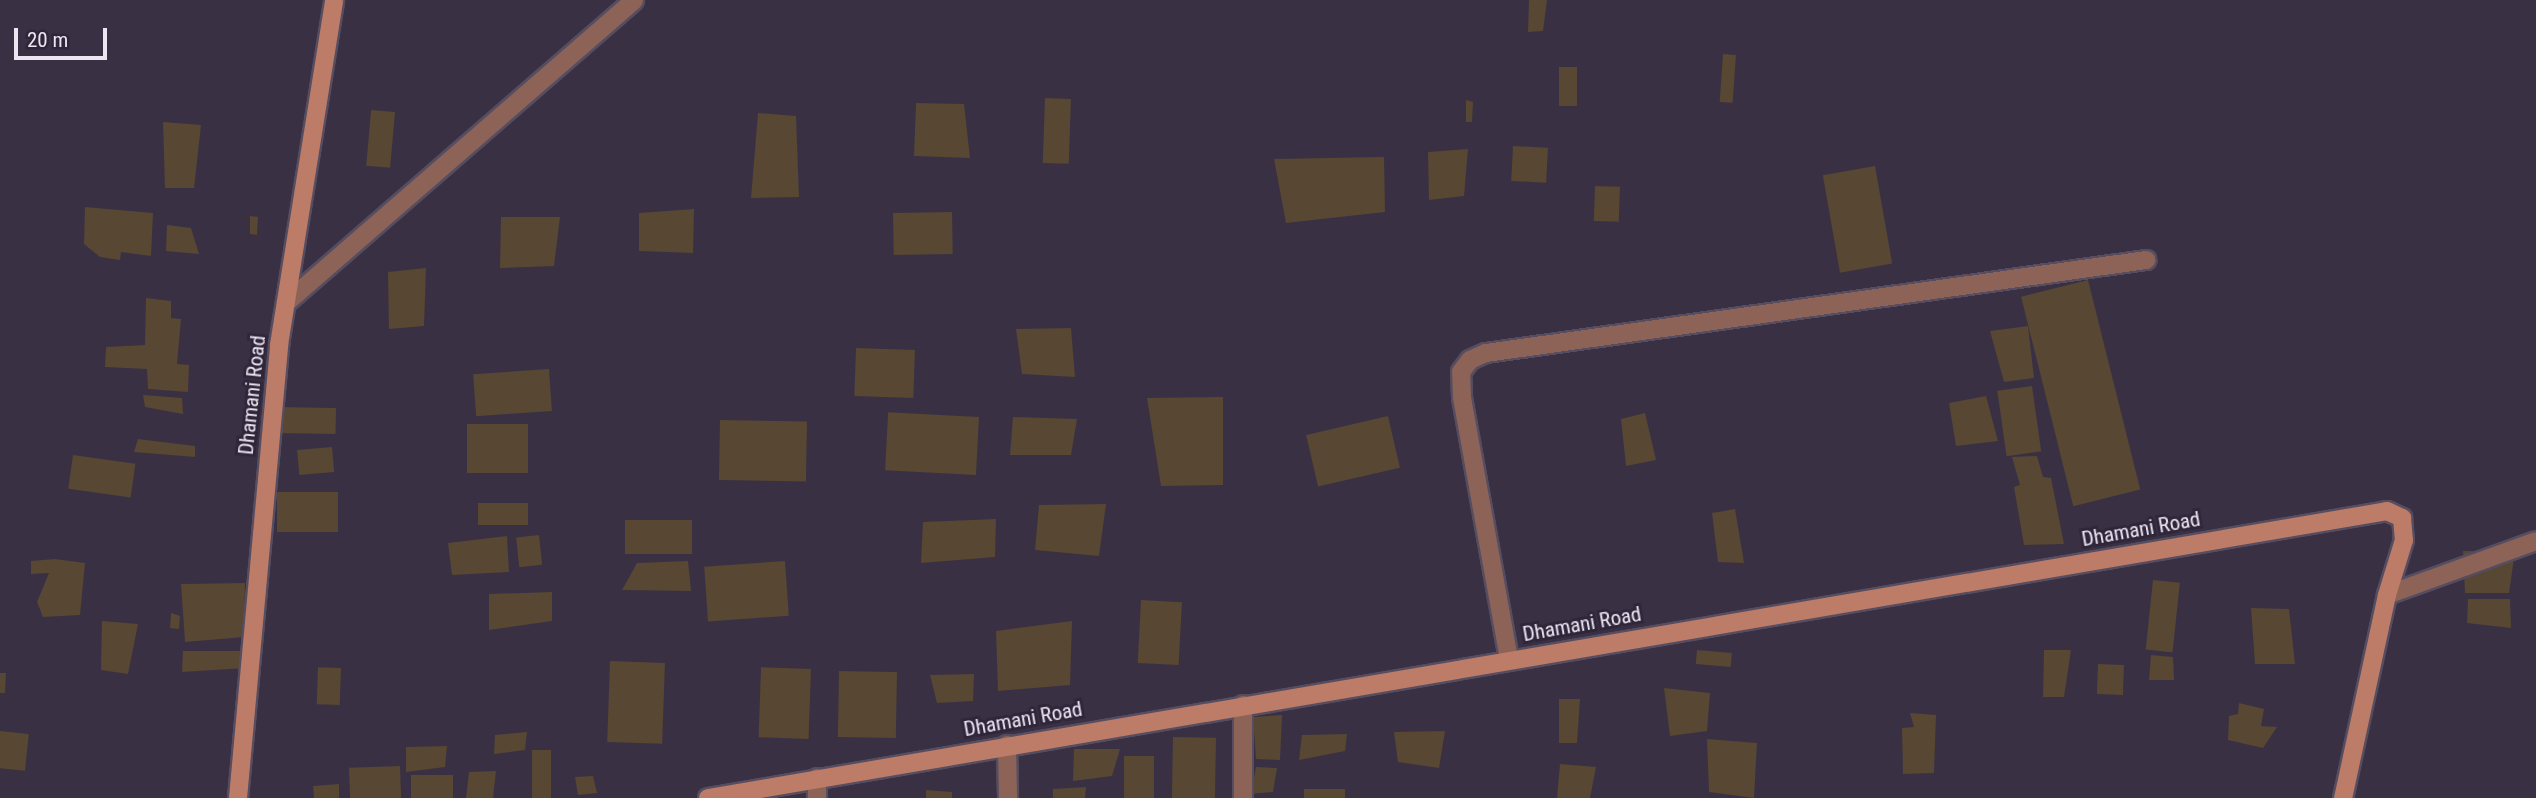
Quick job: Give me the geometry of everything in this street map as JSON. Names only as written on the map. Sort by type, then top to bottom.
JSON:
[{"type":"main road","name":"Dhamani Road","points":[[238,798],[279,345],[334,0]]},
{"type":"main road","name":"Dhamani Road","points":[[708,798],[2376,512],[2398,514],[2405,529],[2387,595]]},
{"type":"main road","points":[[2343,798],[2387,595]]},
{"type":"street","points":[[286,303],[634,0]]},
{"type":"street","points":[[1509,659],[1462,397],[1461,372],[1470,360],[1486,353],[2146,260]]},
{"type":"street","points":[[2387,595],[2536,541]]},
{"type":"street","points":[[1243,705],[1243,798]]},
{"type":"street","points":[[1007,745],[1008,798]]},
{"type":"street","points":[[817,778],[817,798]]},
{"type":"building","points":[[1529,0],[1547,0],[1543,31],[1528,32]]},
{"type":"building","points":[[1723,54],[1736,55],[1733,103],[1720,102]]},
{"type":"building","points":[[1559,67],[1577,67],[1577,106],[1559,106]]},
{"type":"building","points":[[1045,98],[1071,99],[1069,164],[1043,163]]},
{"type":"building","points":[[1466,100],[1473,102],[1472,122],[1466,122]]},
{"type":"building","points":[[916,103],[964,104],[970,158],[914,156]]},
{"type":"building","points":[[371,110],[395,112],[390,168],[366,166]]},
{"type":"building","points":[[758,113],[796,116],[799,197],[751,198]]},
{"type":"building","points":[[163,122],[201,125],[194,188],[165,188]]},
{"type":"building","points":[[1513,146],[1548,148],[1546,183],[1511,181]]},
{"type":"building","points":[[1468,149],[1464,196],[1429,200],[1428,152]]},
{"type":"building","points":[[1384,157],[1385,212],[1286,223],[1274,159]]},
{"type":"building","points":[[1875,166],[1892,263],[1840,273],[1823,175]]},
{"type":"building","points":[[1595,186],[1620,187],[1619,222],[1594,221]]},
{"type":"building","points":[[85,207],[153,213],[151,256],[121,252],[120,260],[100,257],[84,244]]},
{"type":"building","points":[[694,209],[693,253],[639,251],[639,213]]},
{"type":"building","points":[[952,212],[953,254],[894,255],[893,213]]},
{"type":"building","points":[[250,216],[258,217],[257,235],[250,234]]},
{"type":"building","points":[[501,217],[560,217],[554,266],[500,268]]},
{"type":"building","points":[[167,225],[191,228],[199,254],[166,251]]},
{"type":"building","points":[[426,268],[424,326],[389,329],[388,272]]},
{"type":"building","points":[[2088,280],[2140,490],[2073,506],[2021,297]]},
{"type":"building","points":[[146,298],[171,301],[171,318],[181,319],[177,364],[189,365],[188,392],[148,389],[147,369],[105,367],[106,347],[145,345]]},
{"type":"building","points":[[2028,326],[2034,378],[2004,382],[1990,331]]},
{"type":"building","points":[[1071,328],[1075,377],[1022,374],[1016,329]]},
{"type":"building","points":[[856,348],[915,350],[913,398],[854,396]]},
{"type":"building","points":[[549,369],[552,411],[476,416],[473,374]]},
{"type":"building","points":[[2032,386],[2041,451],[2007,456],[1997,391]]},
{"type":"building","points":[[143,395],[182,398],[183,414],[145,407]]},
{"type":"building","points":[[1986,396],[1998,441],[1956,446],[1949,403]]},
{"type":"building","points":[[1223,397],[1223,485],[1161,486],[1147,398]]},
{"type":"building","points":[[279,407],[336,408],[336,434],[279,433]]},
{"type":"building","points":[[888,412],[979,417],[976,475],[885,470]]},
{"type":"building","points":[[1645,413],[1656,460],[1626,466],[1621,419]]},
{"type":"building","points":[[1388,416],[1400,468],[1318,487],[1306,435]]},
{"type":"building","points":[[1013,417],[1077,419],[1071,455],[1010,455]]},
{"type":"building","points":[[720,420],[807,422],[806,482],[719,480]]},
{"type":"building","points":[[467,424],[528,424],[528,473],[467,473]]},
{"type":"building","points":[[138,439],[195,446],[195,457],[134,452]]},
{"type":"building","points":[[332,447],[334,472],[299,475],[297,450]]},
{"type":"building","points":[[73,455],[135,464],[131,497],[68,489]]},
{"type":"building","points":[[2037,456],[2043,477],[2051,478],[2064,544],[2024,545],[2014,487],[2020,485],[2012,457]]},
{"type":"building","points":[[277,492],[338,492],[338,532],[277,532]]},
{"type":"building","points":[[478,503],[528,503],[528,525],[478,525]]},
{"type":"building","points":[[1106,504],[1099,556],[1035,550],[1039,505]]},
{"type":"building","points":[[1735,509],[1744,563],[1718,562],[1712,513]]},
{"type":"building","points":[[996,519],[995,557],[921,563],[923,522]]},
{"type":"building","points":[[625,520],[692,520],[692,554],[625,554]]},
{"type":"building","points":[[539,535],[542,565],[519,567],[516,537]]},
{"type":"building","points":[[507,536],[509,572],[452,575],[448,543]]},
{"type":"building","points":[[2463,551],[2515,551],[2509,593],[2465,593]]},
{"type":"building","points":[[55,559],[85,563],[80,615],[43,617],[37,602],[49,573],[31,574],[31,561]]},
{"type":"building","points":[[688,561],[691,591],[622,590],[637,563]]},
{"type":"building","points":[[785,561],[789,616],[708,622],[704,567]]},
{"type":"building","points":[[2153,580],[2180,583],[2173,652],[2146,650]]},
{"type":"building","points":[[245,583],[244,637],[185,642],[181,584]]},
{"type":"building","points":[[552,592],[552,621],[489,630],[489,594]]},
{"type":"building","points":[[2468,599],[2510,599],[2511,628],[2467,623]]},
{"type":"building","points":[[1141,600],[1182,602],[1179,665],[1138,663]]},
{"type":"building","points":[[2251,608],[2289,609],[2295,664],[2255,664]]},
{"type":"building","points":[[171,613],[180,616],[179,629],[170,628]]},
{"type":"building","points":[[102,621],[138,624],[128,674],[101,670]]},
{"type":"building","points":[[1072,621],[1070,685],[998,691],[996,631]]},
{"type":"building","points":[[1697,650],[1732,653],[1731,667],[1696,664]]},
{"type":"building","points":[[2044,650],[2071,650],[2064,697],[2043,697]]},
{"type":"building","points":[[183,651],[248,651],[246,668],[182,672]]},
{"type":"building","points":[[2151,655],[2173,657],[2174,680],[2149,680]]},
{"type":"building","points":[[610,661],[665,663],[662,744],[607,742]]},
{"type":"building","points":[[2098,664],[2124,665],[2123,695],[2097,694]]},
{"type":"building","points":[[318,667],[341,668],[340,705],[317,704]]},
{"type":"building","points":[[761,667],[811,669],[809,739],[759,737]]},
{"type":"building","points":[[839,671],[897,672],[896,738],[838,737]]},
{"type":"building","points":[[0,673],[6,673],[5,693],[0,693]]},
{"type":"building","points":[[974,674],[973,701],[937,703],[930,675]]},
{"type":"building","points":[[1664,688],[1710,693],[1707,731],[1670,736]]},
{"type":"building","points":[[1559,699],[1580,699],[1577,743],[1559,743]]},
{"type":"building","points":[[2239,703],[2264,709],[2261,726],[2277,727],[2263,748],[2228,740],[2229,716],[2238,714]]},
{"type":"building","points":[[1910,713],[1936,715],[1934,773],[1903,774],[1902,728],[1914,727]]},
{"type":"building","points":[[1282,715],[1280,760],[1256,759],[1253,717]]},
{"type":"building","points":[[0,731],[29,734],[25,771],[0,768]]},
{"type":"building","points":[[1445,731],[1439,768],[1398,762],[1394,732]]},
{"type":"building","points":[[527,732],[525,750],[494,754],[495,735]]},
{"type":"building","points":[[1347,734],[1345,751],[1299,760],[1302,735]]},
{"type":"building","points":[[1173,737],[1216,738],[1215,798],[1172,798]]},
{"type":"building","points":[[1707,739],[1757,743],[1754,798],[1709,792]]},
{"type":"building","points":[[447,746],[445,767],[406,772],[406,747]]},
{"type":"building","points":[[1074,749],[1120,749],[1112,776],[1073,781]]},
{"type":"building","points":[[532,750],[551,750],[551,798],[532,798]]},
{"type":"building","points":[[1124,756],[1154,756],[1154,798],[1124,798]]},
{"type":"building","points":[[1560,764],[1596,767],[1590,798],[1557,798]]},
{"type":"building","points":[[400,766],[401,798],[350,798],[349,768]]},
{"type":"building","points":[[1256,767],[1277,768],[1273,792],[1251,794]]},
{"type":"building","points":[[496,771],[493,798],[466,798],[469,772]]},
{"type":"building","points":[[411,775],[453,775],[453,798],[411,798]]},
{"type":"building","points":[[593,776],[597,793],[578,795],[575,777]]},
{"type":"building","points":[[339,784],[339,798],[314,798],[313,786]]},
{"type":"building","points":[[1086,787],[1085,798],[1053,798],[1053,789]]},
{"type":"building","points":[[1304,789],[1345,789],[1345,798],[1304,798]]},
{"type":"building","points":[[926,790],[952,792],[952,798],[926,798]]}]
